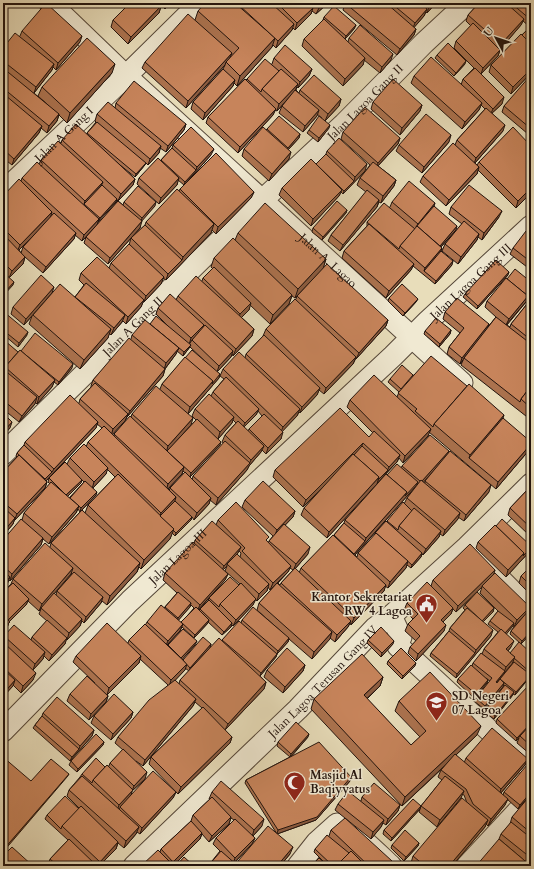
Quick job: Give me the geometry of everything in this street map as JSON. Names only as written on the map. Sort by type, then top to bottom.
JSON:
[{"type":"street","name":"Jalan A. Lagao","points":[[50,3],[126,76],[474,394]]},
{"type":"street","name":"Jalan A Gang I","points":[[3,192],[126,76],[200,3]]},
{"type":"street","name":"Jalan Lagoa Gang II","points":[[262,200],[344,124],[424,43],[468,3]]},
{"type":"street","name":"Jalan A Gang II","points":[[3,454],[262,200]]},
{"type":"street","name":"Jalan Lagoa Gang III","points":[[411,337],[531,226]]},
{"type":"street","name":"Jalan Lagoa III","points":[[3,731],[130,601],[393,356],[411,337]]},
{"type":"street","name":"Jalan Lagoa Terusan Gang IV","points":[[134,866],[298,709],[375,628],[391,616],[467,547],[531,484]]},
{"type":"street","points":[[467,547],[531,610]]},
{"type":"street","points":[[391,616],[401,637],[397,645],[531,769]]},
{"type":"street","points":[[467,866],[531,797]]},
{"type":"street","points":[[298,866],[317,842],[337,824],[343,824],[351,830],[391,866]]},
{"type":"building","points":[[46,3],[82,36],[58,63],[22,31]]},
{"type":"building","points":[[130,3],[158,3],[161,6],[131,37],[113,20]]},
{"type":"building","points":[[205,3],[235,3],[275,38],[240,76],[226,62],[239,48],[198,11]]},
{"type":"building","points":[[241,3],[271,3],[294,24],[278,41],[239,5]]},
{"type":"building","points":[[277,3],[309,3],[313,8],[297,23]]},
{"type":"building","points":[[314,3],[324,3],[319,8]]},
{"type":"building","points":[[345,3],[386,3],[416,29],[400,49]]},
{"type":"building","points":[[391,3],[420,3],[427,9],[415,23]]},
{"type":"building","points":[[425,3],[432,3],[429,7]]},
{"type":"building","points":[[479,3],[506,3],[524,19],[501,44],[468,15]]},
{"type":"building","points":[[511,3],[531,3],[531,20]]},
{"type":"building","points":[[334,6],[356,25],[346,36],[324,17]]},
{"type":"building","points":[[188,14],[232,53],[188,101],[145,62]]},
{"type":"building","points":[[324,19],[365,58],[345,79],[304,39]]},
{"type":"building","points":[[473,23],[500,50],[483,68],[456,41]]},
{"type":"building","points":[[360,25],[393,54],[382,67],[349,38]]},
{"type":"building","points":[[531,27],[531,44],[522,35]]},
{"type":"building","points":[[15,33],[54,64],[36,87],[3,61],[3,48]]},
{"type":"building","points":[[521,34],[531,44],[531,69],[513,87],[491,65]]},
{"type":"building","points":[[87,38],[115,64],[70,113],[42,87]]},
{"type":"building","points":[[448,43],[466,61],[456,73],[437,55]]},
{"type":"building","points":[[285,45],[312,69],[300,82],[274,58]]},
{"type":"building","points":[[431,57],[482,103],[465,122],[414,76]]},
{"type":"building","points":[[265,59],[279,71],[261,92],[247,79]]},
{"type":"building","points":[[3,68],[59,114],[49,126],[3,88]]},
{"type":"building","points":[[475,68],[504,97],[493,109],[463,79]]},
{"type":"building","points":[[223,69],[235,80],[205,113],[193,102]]},
{"type":"building","points":[[281,69],[298,84],[279,104],[262,89]]},
{"type":"building","points":[[314,75],[341,99],[328,114],[300,90]]},
{"type":"building","points":[[530,76],[531,127],[530,128],[504,106]]},
{"type":"building","points":[[245,79],[276,109],[240,147],[208,117]]},
{"type":"building","points":[[393,79],[422,105],[402,128],[373,102]]},
{"type":"building","points":[[134,81],[186,124],[168,146],[116,103]]},
{"type":"building","points":[[295,90],[319,110],[305,126],[282,106]]},
{"type":"building","points":[[5,95],[42,126],[14,159],[3,149],[3,97]]},
{"type":"building","points":[[108,102],[161,146],[150,159],[97,114]]},
{"type":"building","points":[[365,107],[400,138],[378,163],[343,132]]},
{"type":"building","points":[[486,108],[505,125],[476,158],[457,140]]},
{"type":"building","points":[[426,114],[451,135],[424,167],[399,145]]},
{"type":"building","points":[[279,116],[300,134],[288,148],[267,129]]},
{"type":"building","points":[[319,116],[330,125],[319,138],[309,130]]},
{"type":"building","points":[[97,122],[146,163],[136,174],[87,133]]},
{"type":"building","points":[[76,124],[135,179],[121,194],[62,140]]},
{"type":"building","points":[[191,127],[214,149],[197,167],[173,145]]},
{"type":"building","points":[[263,127],[291,152],[272,174],[244,149]]},
{"type":"building","points":[[513,127],[531,146],[531,188],[518,201],[479,162]]},
{"type":"building","points":[[339,138],[367,164],[355,177],[327,151]]},
{"type":"building","points":[[58,141],[103,182],[85,201],[41,160]]},
{"type":"building","points":[[453,143],[479,167],[449,200],[423,176]]},
{"type":"building","points":[[172,148],[196,170],[185,182],[161,160]]},
{"type":"building","points":[[216,153],[254,192],[218,227],[180,189]]},
{"type":"building","points":[[326,154],[354,181],[344,191],[316,164]]},
{"type":"building","points":[[158,158],[179,178],[161,198],[139,178]]},
{"type":"building","points":[[311,159],[342,190],[313,219],[282,188]]},
{"type":"building","points":[[37,162],[99,219],[84,235],[22,178]]},
{"type":"building","points":[[373,162],[396,180],[383,196],[360,178]]},
{"type":"building","points":[[19,179],[52,212],[20,245],[3,228],[3,196]]},
{"type":"building","points":[[409,181],[435,203],[418,224],[392,202]]},
{"type":"building","points":[[102,185],[117,199],[100,218],[84,204]]},
{"type":"building","points":[[469,185],[502,211],[484,233],[451,207]]},
{"type":"building","points":[[138,186],[156,202],[142,218],[124,202]]},
{"type":"building","points":[[177,189],[214,224],[183,257],[146,222]]},
{"type":"building","points":[[367,190],[379,200],[343,245],[331,235]]},
{"type":"building","points":[[118,201],[142,221],[110,258],[86,237]]},
{"type":"building","points":[[337,201],[347,210],[323,237],[313,228]]},
{"type":"building","points":[[265,203],[326,259],[298,289],[238,233]]},
{"type":"building","points":[[384,203],[415,229],[399,249],[367,222]]},
{"type":"building","points":[[434,206],[457,226],[440,246],[417,226],[416,227]]},
{"type":"building","points":[[54,213],[76,233],[46,267],[23,247]]},
{"type":"building","points":[[464,221],[479,234],[461,257],[445,244]]},
{"type":"building","points":[[369,224],[414,264],[389,291],[344,251]]},
{"type":"building","points":[[145,225],[182,260],[168,274],[131,238]]},
{"type":"building","points":[[417,226],[442,248],[425,268],[400,246]]},
{"type":"building","points":[[526,231],[531,235],[531,262],[513,248]]},
{"type":"building","points":[[3,234],[25,257],[12,271],[3,262]]},
{"type":"building","points":[[233,238],[292,295],[273,315],[214,258]]},
{"type":"building","points":[[129,244],[164,277],[146,296],[111,263]]},
{"type":"building","points":[[441,251],[453,261],[436,281],[424,271]]},
{"type":"building","points":[[97,257],[144,300],[128,317],[81,273]]},
{"type":"building","points":[[496,260],[509,272],[478,306],[465,294]]},
{"type":"building","points":[[327,264],[388,320],[359,353],[297,296]]},
{"type":"building","points":[[214,267],[251,303],[240,314],[203,278]]},
{"type":"building","points":[[515,269],[531,282],[531,294],[526,299],[528,296],[507,279]]},
{"type":"building","points":[[3,272],[14,282],[3,294]]},
{"type":"building","points":[[41,275],[54,287],[26,319],[13,307]]},
{"type":"building","points":[[196,276],[254,329],[236,349],[178,296]]},
{"type":"building","points":[[506,278],[528,296],[509,319],[487,301]]},
{"type":"building","points":[[86,283],[125,315],[114,328],[75,297]]},
{"type":"building","points":[[60,284],[111,329],[84,360],[33,315]]},
{"type":"building","points":[[402,284],[418,299],[405,313],[389,298]]},
{"type":"building","points":[[170,294],[204,325],[191,338],[158,308]]},
{"type":"building","points":[[457,298],[489,324],[462,358],[449,347],[464,328],[445,312]]},
{"type":"building","points":[[295,299],[356,357],[326,388],[266,329]]},
{"type":"building","points":[[531,299],[531,340],[511,324]]},
{"type":"building","points":[[4,312],[28,332],[19,343],[3,330]]},
{"type":"building","points":[[156,316],[191,345],[184,352],[150,324]]},
{"type":"building","points":[[496,317],[531,344],[531,386],[520,402],[464,358]]},
{"type":"building","points":[[436,318],[451,330],[440,344],[425,331]]},
{"type":"building","points":[[145,320],[179,348],[166,363],[132,335]]},
{"type":"building","points":[[205,325],[233,351],[219,366],[192,340]]},
{"type":"building","points":[[35,333],[73,364],[59,382],[21,351]]},
{"type":"building","points":[[264,335],[320,388],[302,407],[246,354]]},
{"type":"building","points":[[129,338],[165,369],[130,411],[93,380]]},
{"type":"building","points":[[4,340],[18,352],[4,370],[3,341]]},
{"type":"building","points":[[20,350],[55,380],[39,397],[5,367]]},
{"type":"building","points":[[192,350],[220,374],[212,384],[213,381],[185,358]]},
{"type":"building","points":[[239,352],[300,409],[283,427],[223,369]]},
{"type":"building","points":[[431,356],[467,386],[433,427],[415,411],[417,409],[398,393]]},
{"type":"building","points":[[185,357],[213,381],[190,407],[162,384]]},
{"type":"building","points":[[402,365],[413,375],[401,389],[390,379]]},
{"type":"building","points":[[3,369],[37,397],[22,416],[3,400]]},
{"type":"building","points":[[374,375],[431,429],[405,456],[350,400]]},
{"type":"building","points":[[226,377],[259,409],[245,423],[213,392]]},
{"type":"building","points":[[95,383],[128,414],[113,429],[80,399]]},
{"type":"building","points":[[469,384],[504,415],[470,455],[434,424]]},
{"type":"building","points":[[156,386],[193,418],[168,446],[132,414]]},
{"type":"building","points":[[531,386],[531,408],[521,399]]},
{"type":"building","points":[[209,394],[234,417],[220,432],[195,409]]},
{"type":"building","points":[[70,395],[98,422],[54,469],[25,442]]},
{"type":"building","points":[[340,408],[369,437],[374,431],[400,455],[389,467],[363,443],[306,500],[275,470]]},
{"type":"building","points":[[3,413],[12,422],[3,432]]},
{"type":"building","points":[[264,414],[283,432],[268,448],[249,429]]},
{"type":"building","points":[[130,416],[184,467],[168,484],[114,434]]},
{"type":"building","points":[[503,418],[531,442],[531,444],[498,482],[469,458]]},
{"type":"building","points":[[197,419],[221,442],[191,473],[167,451]]},
{"type":"building","points":[[238,421],[264,446],[251,460],[225,435]]},
{"type":"building","points":[[104,426],[176,497],[161,513],[88,442]]},
{"type":"building","points":[[430,435],[449,451],[422,481],[420,481],[402,466]]},
{"type":"building","points":[[225,441],[250,463],[218,498],[193,476]]},
{"type":"building","points":[[84,444],[108,468],[94,482],[70,458]]},
{"type":"building","points":[[24,445],[52,472],[45,479],[17,453]]},
{"type":"building","points":[[362,446],[388,470],[378,480],[379,477],[354,455]]},
{"type":"building","points":[[450,451],[491,485],[466,515],[425,481]]},
{"type":"building","points":[[353,454],[379,477],[329,532],[304,508]]},
{"type":"building","points":[[19,455],[47,482],[17,514],[3,502],[3,472]]},
{"type":"building","points":[[65,462],[82,480],[66,495],[49,478]]},
{"type":"building","points":[[397,464],[418,482],[405,496],[407,492],[387,475]]},
{"type":"building","points":[[185,472],[211,498],[197,513],[170,488]]},
{"type":"building","points":[[118,474],[174,529],[144,560],[88,505]]},
{"type":"building","points":[[386,474],[407,492],[366,538],[345,520]]},
{"type":"building","points":[[421,480],[460,513],[445,530],[407,498]]},
{"type":"building","points":[[85,481],[97,492],[81,508],[70,498]]},
{"type":"building","points":[[263,481],[295,511],[277,530],[245,500]]},
{"type":"building","points":[[51,482],[79,506],[52,537],[24,513]]},
{"type":"building","points":[[531,486],[531,528],[510,508]]},
{"type":"building","points":[[175,501],[192,517],[176,533],[173,530],[174,529],[160,516]]},
{"type":"building","points":[[236,502],[269,537],[266,540],[291,566],[273,583],[242,551],[245,548],[218,520]]},
{"type":"building","points":[[403,502],[412,511],[399,526],[398,530],[387,521]]},
{"type":"building","points":[[3,507],[15,518],[3,532]]},
{"type":"building","points":[[414,508],[441,531],[426,549],[399,526]]},
{"type":"building","points":[[82,510],[140,563],[110,596],[51,543]]},
{"type":"building","points":[[21,519],[43,538],[12,574],[3,566],[3,540]]},
{"type":"building","points":[[502,519],[531,546],[531,548],[523,556],[524,553],[496,526]]},
{"type":"building","points":[[212,521],[241,547],[224,566],[195,540]]},
{"type":"building","points":[[386,521],[422,553],[412,565],[375,533]]},
{"type":"building","points":[[344,523],[365,541],[354,554],[334,535]]},
{"type":"building","points":[[284,524],[310,547],[296,564],[269,541]]},
{"type":"building","points":[[495,525],[524,553],[508,570],[478,542]]},
{"type":"building","points":[[376,533],[408,561],[390,582],[358,553]]},
{"type":"building","points":[[333,535],[386,585],[354,618],[301,568]]},
{"type":"building","points":[[193,542],[228,574],[200,605],[165,573]]},
{"type":"building","points":[[45,543],[73,568],[42,604],[13,579]]},
{"type":"building","points":[[470,544],[495,570],[458,606],[433,580]]},
{"type":"building","points":[[237,554],[269,584],[259,594],[227,564]]},
{"type":"building","points":[[531,566],[531,586],[521,576]]},
{"type":"building","points":[[295,568],[351,621],[337,635],[281,583]]},
{"type":"building","points":[[3,571],[10,577],[3,585]]},
{"type":"building","points":[[74,572],[103,597],[86,617],[57,591]]},
{"type":"building","points":[[495,573],[530,607],[517,620],[482,586]]},
{"type":"building","points":[[230,577],[239,585],[220,604],[219,607],[209,598]]},
{"type":"building","name":"Kantor Sekretariat RW 4 Lagoa","points":[[427,582],[453,608],[441,620],[446,625],[418,654],[410,647],[420,636],[408,624],[418,614],[407,603]]},
{"type":"building","points":[[13,583],[29,599],[8,620],[3,615],[3,592]]},
{"type":"building","points":[[241,583],[256,599],[236,620],[220,604]]},
{"type":"building","points":[[277,583],[332,632],[314,652],[259,603]]},
{"type":"building","points":[[178,592],[191,603],[178,618],[165,607]]},
{"type":"building","points":[[477,592],[494,608],[482,621],[465,605]]},
{"type":"building","points":[[54,593],[82,619],[69,633],[41,608]]},
{"type":"building","points":[[209,600],[232,623],[224,632],[200,609]]},
{"type":"building","points":[[161,605],[183,624],[168,641],[147,622]]},
{"type":"building","points":[[196,607],[209,620],[195,635],[181,622]]},
{"type":"building","points":[[253,607],[289,638],[278,651],[242,620]]},
{"type":"building","points":[[467,608],[493,630],[476,650],[450,628]]},
{"type":"building","points":[[529,610],[531,611],[531,631],[522,641],[511,631]]},
{"type":"building","points":[[498,611],[514,623],[505,633],[490,621]]},
{"type":"building","points":[[3,615],[10,622],[3,628]]},
{"type":"building","points":[[47,620],[67,638],[52,655],[32,637]]},
{"type":"building","points":[[239,621],[277,654],[261,673],[222,640]]},
{"type":"building","points":[[107,623],[141,656],[109,688],[76,656]]},
{"type":"building","points":[[145,624],[187,664],[171,680],[129,640]]},
{"type":"building","points":[[14,625],[45,652],[35,664],[4,636]]},
{"type":"building","points":[[381,627],[394,641],[382,653],[368,640]]},
{"type":"building","points":[[183,629],[197,641],[181,658],[168,645]]},
{"type":"building","points":[[501,629],[514,641],[506,649],[515,657],[506,667],[484,649]]},
{"type":"building","points":[[449,631],[475,653],[457,674],[431,653]]},
{"type":"building","points":[[203,637],[211,644],[190,668],[183,660]]},
{"type":"building","points":[[219,638],[266,682],[228,724],[180,680]]},
{"type":"building","points":[[3,642],[36,673],[23,686],[3,667]]},
{"type":"building","points":[[519,642],[531,653],[531,673],[510,653]]},
{"type":"building","points":[[287,648],[305,665],[285,687],[267,670]]},
{"type":"building","points":[[401,648],[416,663],[403,676],[388,661]]},
{"type":"building","points":[[481,653],[505,671],[496,682],[497,683],[500,679],[504,683],[485,706],[476,698],[492,678],[473,663]]},
{"type":"building","name":"SD Negeri 07 Lagoa","points":[[362,654],[383,677],[364,695],[411,745],[426,731],[399,701],[430,672],[481,726],[405,797],[314,699]]},
{"type":"building","points":[[514,662],[531,675],[516,692],[500,679]]},
{"type":"building","points":[[471,665],[488,680],[476,694],[458,679]]},
{"type":"building","points":[[3,669],[15,680],[3,694]]},
{"type":"building","points":[[87,676],[108,696],[91,714],[70,694]]},
{"type":"building","points":[[175,680],[196,699],[145,760],[118,737],[149,700]]},
{"type":"building","points":[[505,685],[514,692],[495,716],[486,709]]},
{"type":"building","points":[[529,685],[531,687],[531,723],[517,738],[497,719]]},
{"type":"building","points":[[114,694],[133,712],[113,734],[94,716]]},
{"type":"building","points":[[57,697],[94,730],[80,746],[43,713]]},
{"type":"building","points":[[203,707],[232,737],[181,787],[151,757]]},
{"type":"building","points":[[42,716],[79,749],[72,757],[35,725]]},
{"type":"building","points":[[296,722],[309,734],[291,754],[278,742]]},
{"type":"building","points":[[531,724],[531,746],[520,736]]},
{"type":"building","points":[[492,728],[528,759],[501,789],[466,758]]},
{"type":"building","points":[[96,734],[104,742],[78,769],[71,761]]},
{"type":"building","name":"Masjid Al Baqiyyatus","points":[[319,742],[351,777],[317,817],[278,830],[246,780]]},
{"type":"building","points":[[123,749],[147,772],[134,786],[110,763]]},
{"type":"building","points":[[455,754],[508,799],[491,819],[473,804],[466,789],[441,770]]},
{"type":"building","points":[[3,757],[31,781],[51,759],[69,774],[3,850]]},
{"type":"building","points":[[96,758],[105,767],[92,783],[82,774]]},
{"type":"building","points":[[107,765],[133,790],[119,805],[93,780]]},
{"type":"building","points":[[527,765],[531,768],[531,792],[520,805],[504,792]]},
{"type":"building","points":[[153,771],[176,792],[142,828],[120,807]]},
{"type":"building","points":[[82,776],[139,827],[126,841],[69,790]]},
{"type":"building","points":[[445,776],[464,791],[440,820],[421,806]]},
{"type":"building","points":[[221,781],[264,819],[254,830],[212,792]]},
{"type":"building","points":[[374,783],[400,805],[388,819],[362,797]]},
{"type":"building","points":[[348,791],[384,820],[373,832],[338,804]]},
{"type":"building","points":[[65,796],[79,809],[62,826],[61,829],[47,815]]},
{"type":"building","points":[[212,797],[231,817],[212,836],[193,815]]},
{"type":"building","points":[[462,798],[488,820],[449,866],[425,866],[413,856]]},
{"type":"building","points":[[528,798],[531,801],[531,833],[512,817]]},
{"type":"building","points":[[413,799],[421,806],[392,838],[384,830]]},
{"type":"building","points":[[81,806],[118,842],[100,862],[62,826]]},
{"type":"building","points":[[345,818],[392,861],[387,866],[369,866],[331,830]]},
{"type":"building","points":[[235,819],[255,838],[235,858],[216,838]]},
{"type":"building","points":[[191,821],[202,833],[173,862],[161,849]]},
{"type":"building","points":[[511,822],[531,838],[531,858],[501,834]]},
{"type":"building","points":[[268,826],[293,847],[277,866],[244,866],[238,861]]},
{"type":"building","points":[[405,830],[419,843],[406,857],[392,845]]},
{"type":"building","points":[[327,835],[349,853],[336,866],[333,866],[315,849]]},
{"type":"building","points":[[69,839],[97,866],[58,866],[50,859]]},
{"type":"building","points":[[499,839],[531,866],[476,866]]},
{"type":"building","points":[[12,847],[33,866],[3,866],[3,856]]},
{"type":"building","points":[[158,850],[174,866],[141,866]]},
{"type":"building","points":[[221,851],[238,866],[208,866]]},
{"type":"building","points":[[351,851],[366,866],[337,865]]},
{"type":"building","points":[[184,857],[194,866],[176,866]]},
{"type":"building","points":[[319,858],[328,866],[311,866]]},
{"type":"building","points":[[393,863],[396,866],[389,866]]},
{"type":"place","name":"Kantor Sekretariat RW 4 Lagoa","points":[[427,624]]},
{"type":"place","name":"SD Negeri 07 Lagoa","points":[[436,722]]},
{"type":"place","name":"Masjid Al Baqiyyatus","points":[[294,802]]}]
